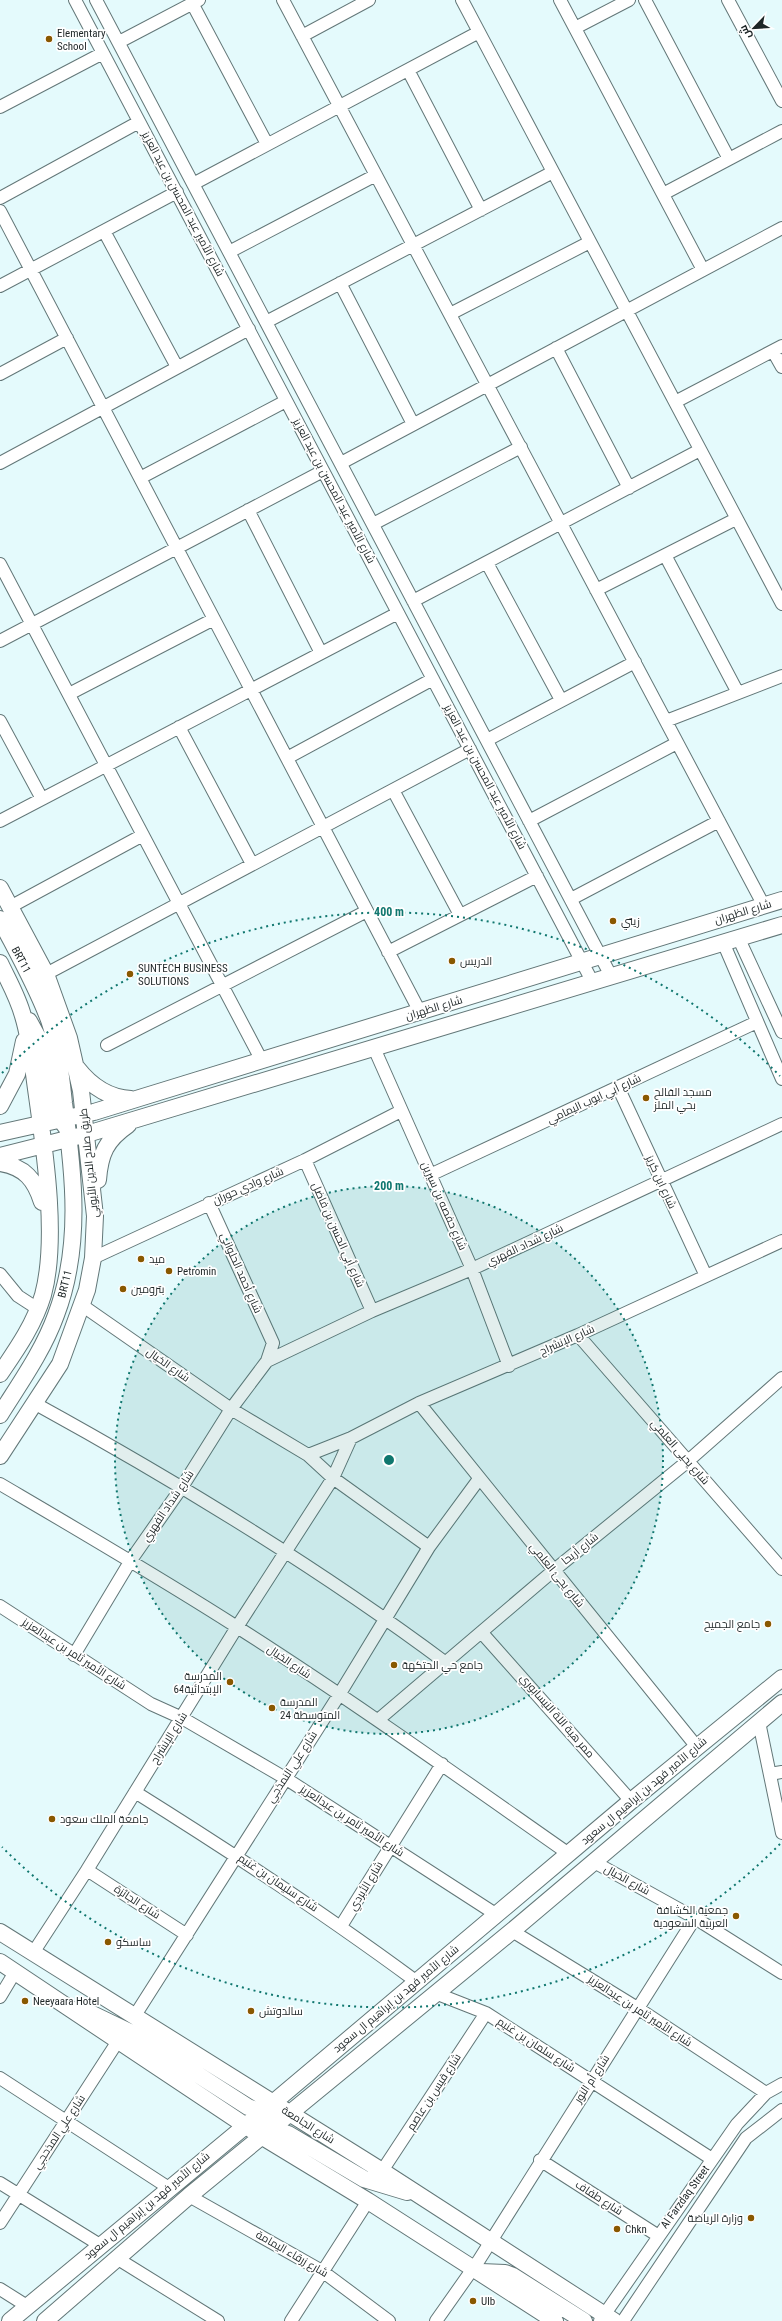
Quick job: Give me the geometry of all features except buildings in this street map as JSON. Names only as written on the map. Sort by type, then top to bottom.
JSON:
[{"type":"main road","name":"طريق صلاح الدين الأيوبي","points":[[0,888],[5,913],[46,974],[60,1012],[76,1067],[85,1114],[95,1216],[93,1258],[83,1306],[60,1364],[0,1456]]},
{"type":"main road","name":"شارع الظهران","points":[[66,1126],[85,1114],[262,1061],[600,955],[782,900]]},
{"type":"main road","name":"BRT11","points":[[0,1415],[45,1342],[57,1314],[71,1259],[74,1235],[60,1067],[49,1021],[5,913]]},
{"type":"main road","name":"شارع الظهران","points":[[66,1126],[87,1134],[782,924]]},
{"type":"main road","points":[[0,963],[24,1020],[44,1145],[49,1223],[48,1264],[38,1309],[25,1336],[0,1374]]},
{"type":"main road","points":[[24,1020],[33,1028],[41,1043],[53,1106],[66,1126]]},
{"type":"main road","points":[[0,1106],[17,1074],[24,1020]]},
{"type":"main road","points":[[76,1067],[92,1085],[102,1091],[124,1099],[135,1099]]},
{"type":"main road","points":[[95,1216],[100,1158],[116,1134],[136,1119]]},
{"type":"main road","points":[[0,1133],[40,1124],[66,1126]]},
{"type":"main road","points":[[0,1156],[44,1145],[66,1126]]},
{"type":"main road","points":[[0,1163],[18,1167],[31,1178],[39,1192],[49,1223]]},
{"type":"main road","name":"شارع الأمير فهد بن إبراهيم ال سعود","points":[[10,2321],[267,2108],[631,1801],[782,1678]]},
{"type":"main road","name":"شارع الأمير فهد بن إبراهيم ال سعود","points":[[51,2320],[189,2196],[512,1931],[782,1703]]},
{"type":"main road","name":"شارع الجامعة","points":[[0,1932],[134,2017],[267,2108],[288,2114],[382,2171],[490,2240],[606,2319]]},
{"type":"main road","points":[[0,1962],[245,2125],[266,2132],[288,2134],[374,2183],[417,2193]]},
{"type":"main road","points":[[63,2004],[89,2012],[126,2029],[248,2107],[267,2108]]},
{"type":"main road","points":[[266,2132],[368,2201],[555,2321]]},
{"type":"main road","points":[[476,2270],[505,2273],[513,2276],[584,2321]]},
{"type":"street","name":"شارع الأمير عبد المحسن بن عبد العزيز","points":[[75,0],[592,981]]},
{"type":"street","name":"شارع الأمير عبد المحسن بن عبد العزيز","points":[[96,0],[611,976]]},
{"type":"street","points":[[283,0],[764,906]]},
{"type":"street","points":[[302,36],[370,0]]},
{"type":"street","points":[[463,0],[782,604]]},
{"type":"street","points":[[560,0],[703,270]]},
{"type":"street","points":[[575,28],[629,0]]},
{"type":"street","points":[[645,0],[729,159]]},
{"type":"street","points":[[728,0],[782,101]]},
{"type":"street","points":[[119,42],[195,2],[267,144]]},
{"type":"street","points":[[193,184],[479,32]]},
{"type":"street","points":[[0,107],[103,53]]},
{"type":"street","points":[[408,70],[481,210]]},
{"type":"street","points":[[0,198],[139,122]]},
{"type":"street","points":[[663,194],[782,131]]},
{"type":"street","points":[[266,322],[553,172]]},
{"type":"street","points":[[229,252],[376,175]]},
{"type":"street","points":[[0,286],[177,192]]},
{"type":"street","points":[[0,211],[420,1012]]},
{"type":"street","points":[[341,463],[782,228]]},
{"type":"street","points":[[104,231],[177,367]]},
{"type":"street","points":[[450,314],[590,242]]},
{"type":"street","points":[[340,283],[413,424]]},
{"type":"street","points":[[0,463],[249,329]]},
{"type":"street","points":[[0,374],[67,338]]},
{"type":"street","points":[[556,348],[629,488]]},
{"type":"street","points":[[675,402],[778,348],[782,367]]},
{"type":"street","points":[[140,478],[286,401]]},
{"type":"street","points":[[373,524],[521,447]]},
{"type":"street","points":[[414,601],[700,450]]},
{"type":"street","points":[[0,641],[323,471]]},
{"type":"street","points":[[248,510],[321,653]]},
{"type":"street","points":[[596,590],[736,519]]},
{"type":"street","points":[[665,555],[738,693]]},
{"type":"street","points":[[487,562],[561,700]]},
{"type":"street","points":[[0,564],[262,1061]]},
{"type":"street","points":[[0,821],[398,613]]},
{"type":"street","points":[[69,694],[214,619]]},
{"type":"street","points":[[487,740],[635,662]]},
{"type":"street","points":[[666,721],[782,676]]},
{"type":"street","points":[[287,758],[433,679]]},
{"type":"street","points":[[0,721],[42,799]]},
{"type":"street","points":[[179,727],[252,864]]},
{"type":"street","points":[[529,821],[677,743]]},
{"type":"street","points":[[46,974],[470,749]]},
{"type":"street","points":[[393,790],[460,915]]},
{"type":"street","points":[[570,899],[719,820]]},
{"type":"street","points":[[5,913],[143,835]]},
{"type":"street","points":[[388,952],[537,876]]},
{"type":"street","points":[[107,1045],[367,911]]},
{"type":"street","points":[[730,939],[757,1022],[782,1079]]},
{"type":"street","points":[[730,939],[782,1032]]},
{"type":"street","name":"شارع أبي ايوب اليمامي","points":[[430,1175],[757,1022]]},
{"type":"street","name":"شارع حفصه بن سيرين","points":[[374,1048],[472,1269],[509,1366]]},
{"type":"street","name":"شارع ابن كريز","points":[[618,1087],[660,1182],[706,1276]]},
{"type":"street","name":"شارع وادي حوران","points":[[93,1258],[305,1160],[401,1111]]},
{"type":"street","name":"شارع شداد الفهري","points":[[267,1361],[372,1311],[472,1269],[782,1124]]},
{"type":"street","name":"شارع أبي الحسن بن فاضل","points":[[305,1160],[372,1311]]},
{"type":"street","name":"شارع أحمد الحلواني","points":[[210,1203],[273,1343]]},
{"type":"street","name":"شارع الإنشراح","points":[[308,1455],[351,1438],[419,1403],[509,1366],[782,1241]]},
{"type":"street","points":[[0,1274],[18,1296],[38,1309]]},
{"type":"street","name":"شارع الخيال","points":[[83,1306],[231,1409],[308,1455],[332,1478],[429,1547]]},
{"type":"street","name":"شارع يحيى العلمي","points":[[578,1335],[782,1569]]},
{"type":"street","name":"شارع شداد الفهري","points":[[74,1655],[131,1560],[182,1487],[231,1409],[267,1361],[273,1343]]},
{"type":"street","name":"شارع أريحا","points":[[378,1720],[553,1571],[688,1461],[782,1378]]},
{"type":"street","points":[[34,1403],[182,1487],[387,1619],[446,1663]]},
{"type":"street","name":"شارع يحئ العلمي","points":[[419,1403],[553,1571],[697,1747]]},
{"type":"street","name":"شارع الإنشراح","points":[[33,1952],[87,1870],[237,1627],[332,1478],[351,1438]]},
{"type":"street","name":"شارع علي النمذجي","points":[[134,2017],[387,1619],[429,1547],[479,1479]]},
{"type":"street","name":"شارع الخيال","points":[[0,1484],[131,1560],[237,1627],[378,1720],[569,1854]]},
{"type":"street","name":"شارع الأمير ثامر بن عبدالعزيز","points":[[0,1606],[151,1704],[182,1718],[285,1778],[497,1915]]},
{"type":"street","name":"ممر هبة اللة النيسابوري","points":[[482,1633],[631,1801]]},
{"type":"street","points":[[759,1722],[782,1833]]},
{"type":"street","name":"شارع الأبردي","points":[[341,1926],[442,1764]]},
{"type":"street","points":[[770,1774],[782,1772]]},
{"type":"street","name":"شارع سليمان بن غنيم","points":[[135,1792],[236,1855],[341,1926],[417,1982]]},
{"type":"street","name":"شارع الخيال","points":[[594,1862],[695,1918],[782,1973]]},
{"type":"street","name":"شارع الجائزة","points":[[87,1870],[187,1934]]},
{"type":"street","name":"شارع أم النور","points":[[476,2270],[490,2240],[540,2160],[639,2009],[695,1918]]},
{"type":"street","name":"شارع الأمير ثامر بن عبدالعزيز","points":[[512,1931],[639,2009],[774,2088]]},
{"type":"street","points":[[0,1997],[15,1972]]},
{"type":"street","name":"شارع سلمان بن غنيم","points":[[435,1993],[486,2013],[712,2159]]},
{"type":"street","name":"شارع قيس بن عاصم","points":[[382,2171],[486,2013]]},
{"type":"street","name":"شارع علي المذحجي","points":[[0,2223],[118,2041]]},
{"type":"street","name":"Al Farzdaq Street","points":[[606,2319],[657,2236],[737,2124],[774,2088],[782,2075]]},
{"type":"street","points":[[0,2078],[169,2188]]},
{"type":"street","name":"Al Farzdaq Street","points":[[623,2321],[746,2138],[782,2110]]},
{"type":"street","name":"شارع طفاف","points":[[540,2160],[657,2236]]},
{"type":"street","points":[[0,2183],[100,2245]]},
{"type":"street","name":"شارع زرقاء اليمامة","points":[[189,2196],[322,2271],[389,2321]]},
{"type":"street","points":[[291,2321],[368,2201]]},
{"type":"street","points":[[118,2259],[218,2321]]},
{"type":"street","points":[[436,2321],[476,2270]]},
{"type":"street","points":[[0,2289],[27,2306]]},
{"type":"place","name":"Elementary School","points":[[49,39]]},
{"type":"place","name":"زيتي","points":[[613,921]]},
{"type":"place","name":"الدريس","points":[[452,961]]},
{"type":"place","name":"SUNTECH BUSINESS SOLUTIONS","points":[[130,974]]},
{"type":"place","name":"مسجد الفالح بحي الملز","points":[[646,1098]]},
{"type":"place","name":"ميد","points":[[141,1259]]},
{"type":"place","name":"Petromin","points":[[169,1271]]},
{"type":"place","name":"بترومين","points":[[123,1289]]},
{"type":"place","name":"جامع الجميح","points":[[768,1624]]},
{"type":"place","name":"جامع حي الجتكهة","points":[[394,1665]]},
{"type":"place","name":"المدرسة الإبتدائية64","points":[[230,1682]]},
{"type":"place","name":"المدرسة المتوسطة 24","points":[[272,1708]]},
{"type":"place","name":"جامعة الملك سعود","points":[[52,1819]]},
{"type":"place","name":"جمعية الكشافة العربية السعودية","points":[[736,1916]]},
{"type":"place","name":"ساسكو","points":[[108,1942]]},
{"type":"place","name":"Neeyaara Hotel","points":[[25,2001]]},
{"type":"place","name":"سالدوتش","points":[[251,2011]]},
{"type":"place","name":"وزارة الرياضة","points":[[751,2218]]},
{"type":"place","name":"Chkn","points":[[617,2229]]},
{"type":"place","name":"Ulb","points":[[473,2301]]}]
